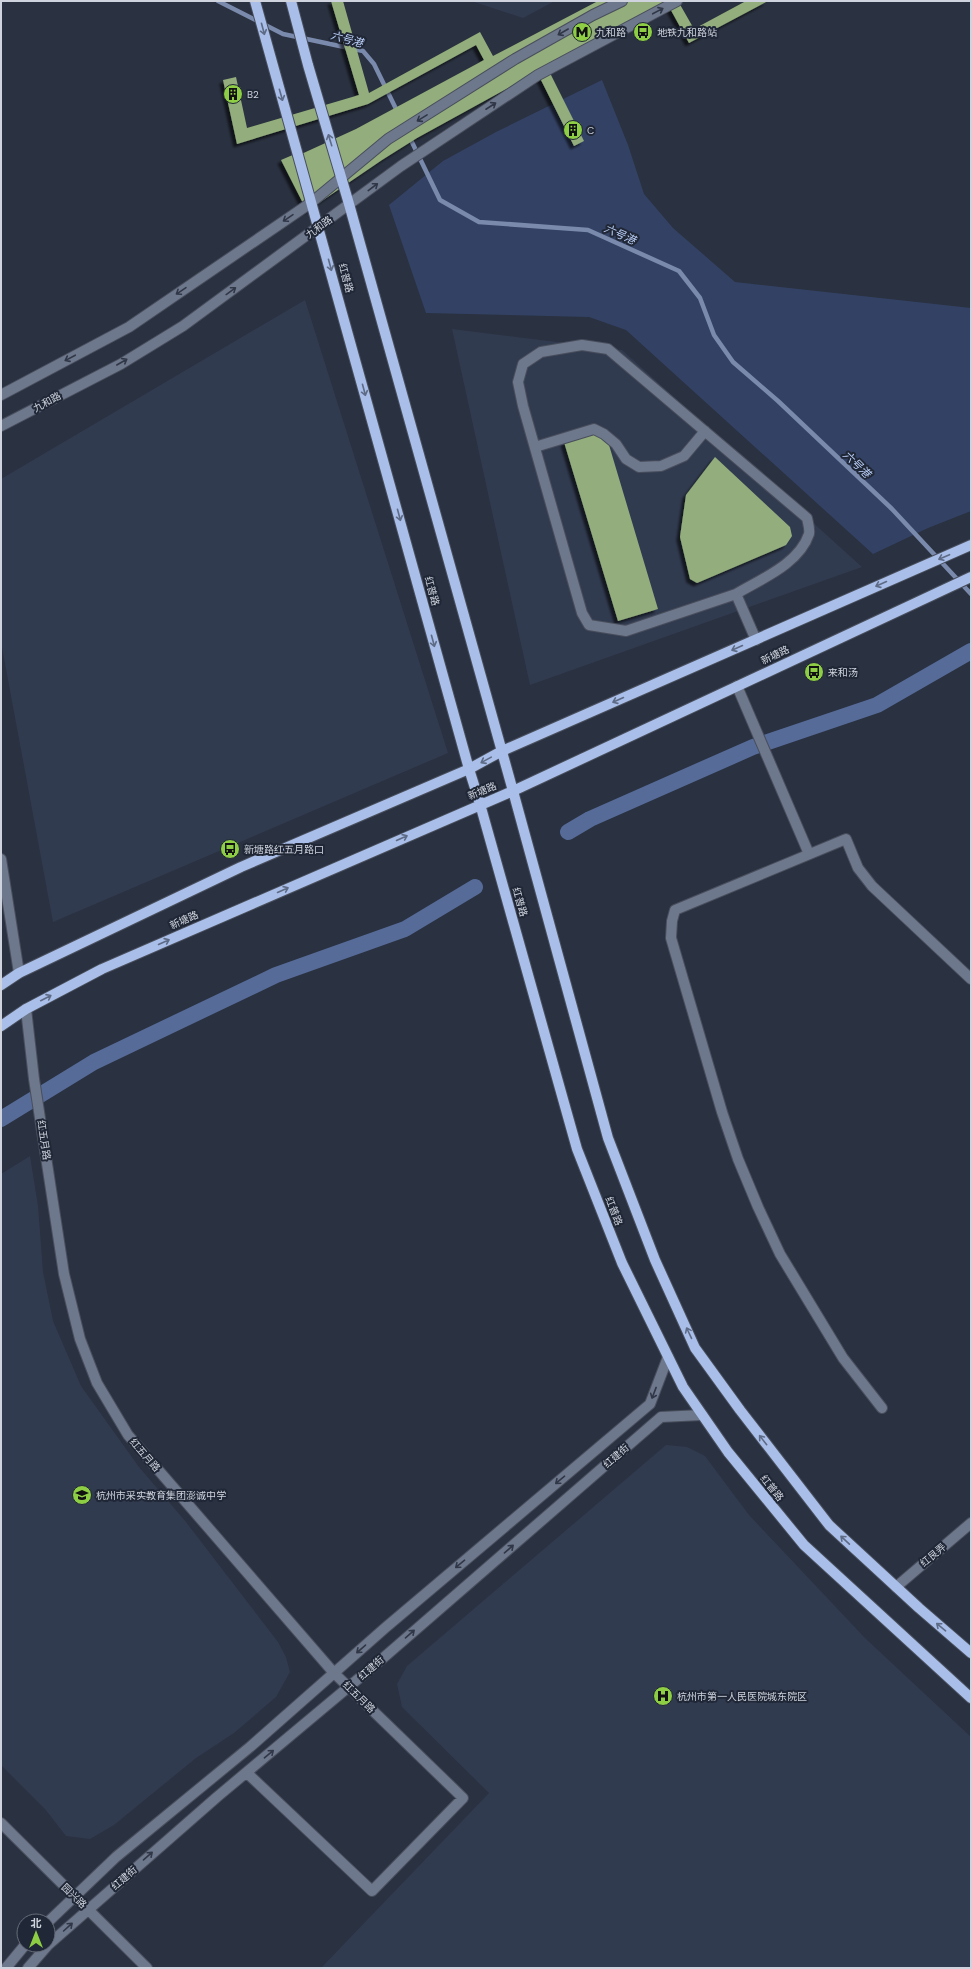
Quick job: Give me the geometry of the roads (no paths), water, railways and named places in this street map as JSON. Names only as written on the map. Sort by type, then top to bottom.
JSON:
[{"type":"main road","name":"红普路","points":[[255,1],[469,769],[577,1149],[622,1263],[683,1386],[728,1452],[804,1545],[971,1698]]},
{"type":"main road","name":"红普路","points":[[293,5],[308,65],[342,178],[608,1138],[655,1260],[695,1348],[740,1410],[828,1525],[896,1587],[971,1652]]},
{"type":"main road","points":[[1,985],[19,973],[241,867],[469,769],[502,751],[971,545]]},
{"type":"main road","name":"新塘路","points":[[1,1026],[26,1009],[102,969],[513,791],[942,589],[971,577]]},
{"type":"street","points":[[1,395],[129,327],[312,202],[388,139],[515,59],[592,15],[622,1]]},
{"type":"street","name":"九和路","points":[[1,426],[120,364],[183,326],[401,166],[538,74],[677,1]]},
{"type":"street","points":[[582,345],[608,349],[807,518],[809,532],[800,551],[784,566],[736,594],[626,631],[589,625],[582,612],[535,447],[518,382],[523,364],[541,352],[582,345]]},
{"type":"street","points":[[535,447],[594,429],[604,434],[616,444],[626,459],[639,468],[661,466],[684,456],[705,431]]},
{"type":"street","points":[[736,594],[756,640]]},
{"type":"street","points":[[737,686],[809,854]]},
{"type":"street","points":[[882,1408],[842,1358],[780,1254],[758,1207],[738,1159],[722,1112],[671,938],[672,921],[675,910],[846,839],[858,868],[872,886],[971,978]]},
{"type":"street","points":[[1,859],[19,973]]},
{"type":"street","name":"红五月路","points":[[26,1009],[34,1079],[64,1274],[80,1339],[97,1382],[128,1436],[334,1673],[463,1798],[372,1891],[248,1772]]},
{"type":"street","name":"红建街","points":[[56,1914],[116,1857],[250,1747],[334,1673],[650,1404],[668,1357]]},
{"type":"street","name":"红建街","points":[[56,1938],[217,1797],[348,1687],[661,1417],[702,1415]]},
{"type":"street","name":"红艮弄","points":[[896,1587],[971,1523]]},
{"type":"street","name":"园兴路","points":[[1,1823],[147,1968]]},
{"type":"street","points":[[6,1968],[18,1953]]},
{"type":"street","name":"红建街","points":[[28,1968],[41,1953]]},
{"type":"waterway","name":"六号港","points":[[218,1],[283,34],[363,51],[374,64],[398,113]]},
{"type":"waterway","name":"六号港","points":[[409,136],[440,200],[479,222],[588,230],[679,271],[700,298],[714,335],[733,362],[778,401],[892,509],[971,594]]},
{"type":"waterway","points":[[568,832],[590,819],[753,747],[877,705],[971,651]]},
{"type":"waterway","points":[[1,1119],[94,1062],[276,975],[405,929],[475,887]]},
{"type":"place","name":"九和路","points":[[582,32]]},
{"type":"place","name":"地铁九和路站","points":[[643,32]]},
{"type":"place","name":"B2","points":[[233,94]]},
{"type":"place","name":"C","points":[[573,130]]},
{"type":"place","name":"来和汤","points":[[814,672]]},
{"type":"place","name":"新塘路红五月路口","points":[[230,849]]},
{"type":"place","name":"杭州市采实教育集团澎诚中学","points":[[82,1495]]},
{"type":"place","name":"杭州市第一人民医院城东院区","points":[[663,1696]]}]
